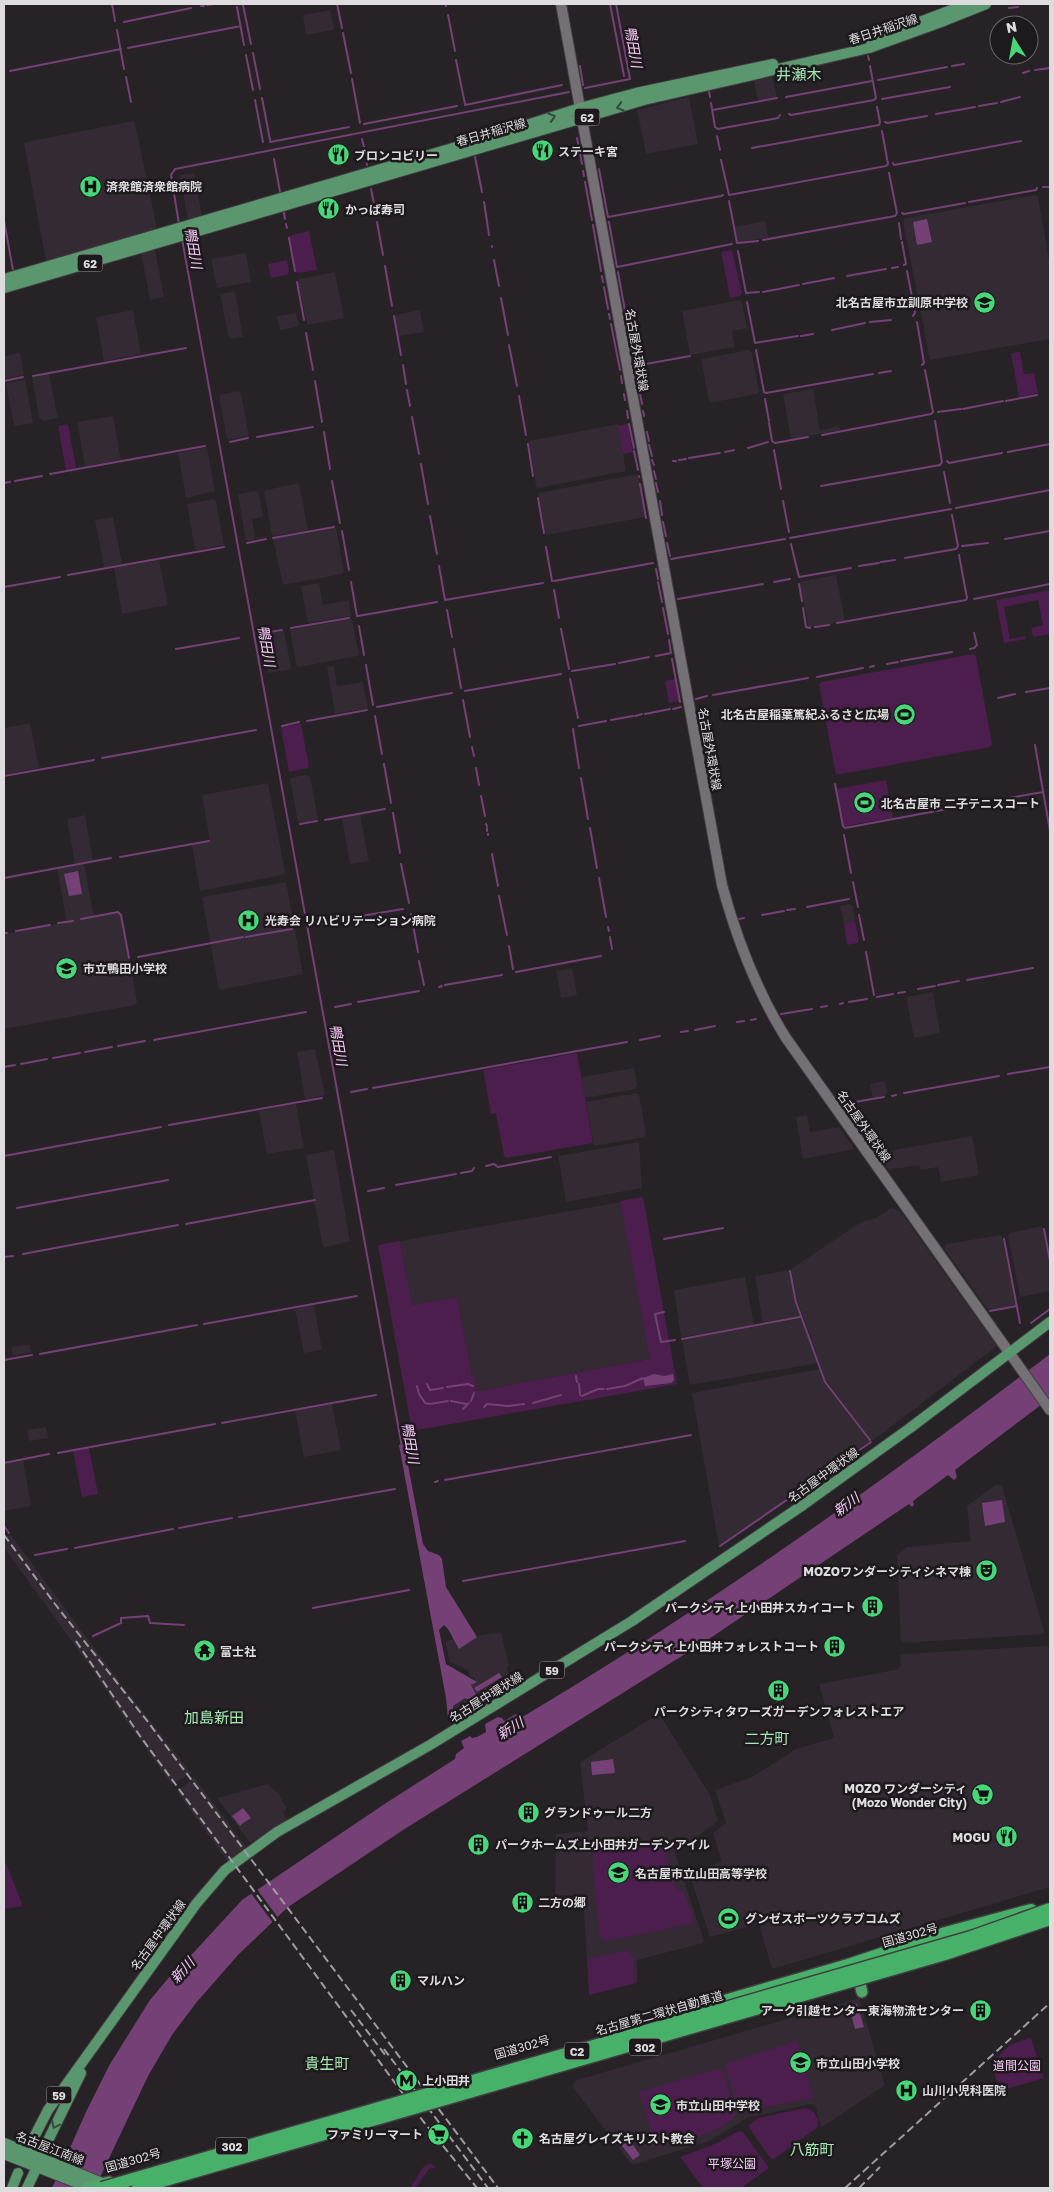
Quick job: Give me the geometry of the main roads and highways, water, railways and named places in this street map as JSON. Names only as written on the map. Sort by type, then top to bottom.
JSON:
[{"type":"highway","name":"国道302号","points":[[86,2185],[103,2186],[146,2171],[318,2120],[984,1928],[1050,1904]]},
{"type":"highway","points":[[688,2014],[704,2007],[919,1941],[1050,1904]]},
{"type":"highway","name":"名古屋第二環状自動車道","points":[[103,2186],[971,1937],[1050,1909]]},
{"type":"highway","name":"名古屋第二環状自動車道","points":[[138,2188],[974,1946],[1050,1922]]},
{"type":"highway","name":"302","points":[[156,2188],[857,1988],[988,1946],[1050,1922]]},
{"type":"highway","points":[[857,1988],[865,1968],[874,1959]]},
{"type":"highway","points":[[857,1988],[858,1964]]},
{"type":"main road","name":"名古屋外環状線","points":[[561,4],[720,877],[736,934],[758,990],[786,1038],[1050,1410]]},
{"type":"main road","name":"春日井稲沢線","points":[[4,279],[187,230],[581,113],[636,93],[865,43],[967,4]]},
{"type":"main road","name":"春日井稲沢線","points":[[581,113],[869,48],[986,4]]},
{"type":"main road","name":"春日井稲沢線","points":[[4,288],[175,233]]},
{"type":"main road","name":"名古屋中環状線","points":[[31,2143],[48,2110],[196,1904],[225,1870],[251,1849],[277,1832],[430,1746],[632,1621],[810,1500],[1012,1355],[1050,1322]]},
{"type":"main road","points":[[27,2188],[41,2163],[92,2050]]},
{"type":"main road","name":"名古屋江南線","points":[[4,2143],[86,2185]]},
{"type":"main road","name":"名古屋江南線","points":[[4,2154],[41,2163]]},
{"type":"main road","points":[[12,2188],[18,2173]]},
{"type":"main road","points":[[103,2186],[115,2188]]},
{"type":"water","points":[[927,219],[932,242],[917,245],[913,222]]},
{"type":"water","points":[[78,871],[82,894],[69,896],[64,874]]},
{"type":"water","name":"新川","points":[[1050,1354],[1050,1398],[955,1470],[957,1477],[954,1480],[948,1475],[913,1501],[914,1505],[912,1507],[909,1504],[703,1643],[703,1649],[701,1645],[698,1646],[403,1830],[288,1907],[238,1955],[196,2003],[172,2035],[148,2076],[95,2188],[52,2188],[110,2064],[150,2000],[181,1963],[183,1964],[242,1900],[455,1759],[456,1754],[464,1748],[461,1741],[470,1736],[472,1738],[477,1737],[486,1732],[485,1724],[498,1717],[504,1721],[516,1714],[519,1719],[656,1634],[790,1544],[856,1498]]},
{"type":"water","points":[[654,1374],[664,1376],[673,1374],[674,1380],[671,1383],[645,1386],[643,1378]]},
{"type":"water","points":[[404,1444],[423,1544],[428,1551],[439,1555],[442,1559],[446,1587],[477,1637],[459,1649],[444,1625],[439,1630],[446,1664],[477,1682],[471,1685],[479,1700],[471,1704],[465,1698],[453,1706],[453,1716],[448,1719],[446,1698],[399,1445]]},
{"type":"water","points":[[1002,1500],[1005,1522],[985,1526],[982,1503]]},
{"type":"water","points":[[499,1673],[502,1677],[477,1692],[474,1688]]},
{"type":"water","points":[[613,1759],[615,1773],[592,1775],[591,1762]]},
{"type":"water","points":[[243,1808],[251,1818],[240,1826],[232,1816]]},
{"type":"water","points":[[857,2004],[864,2027],[855,2029],[849,2006]]},
{"type":"water","points":[[627,2136],[640,2155],[633,2160],[619,2142]]},
{"type":"waterway","points":[[112,4],[115,21]]},
{"type":"waterway","points":[[207,5],[214,4]]},
{"type":"waterway","points":[[337,4],[342,28]]},
{"type":"waterway","points":[[610,4],[624,76]]},
{"type":"waterway","name":"鴨田川","points":[[585,88],[630,79],[616,4]]},
{"type":"waterway","points":[[243,5],[251,44]]},
{"type":"waterway","points":[[237,7],[244,45]]},
{"type":"waterway","points":[[1009,8],[1018,7]]},
{"type":"waterway","points":[[124,22],[191,8]]},
{"type":"waterway","points":[[448,15],[455,51]]},
{"type":"waterway","points":[[128,48],[241,26]]},
{"type":"waterway","points":[[117,30],[124,69]]},
{"type":"waterway","points":[[343,33],[351,73]]},
{"type":"waterway","points":[[10,71],[121,49]]},
{"type":"waterway","points":[[253,53],[260,89]]},
{"type":"waterway","points":[[246,55],[253,90]]},
{"type":"waterway","points":[[868,56],[869,60]]},
{"type":"waterway","points":[[456,60],[465,104]]},
{"type":"waterway","points":[[952,66],[964,64]]},
{"type":"waterway","points":[[580,66],[583,85]]},
{"type":"waterway","points":[[789,114],[874,100],[876,98],[870,66]]},
{"type":"waterway","points":[[878,80],[947,67]]},
{"type":"waterway","points":[[1035,70],[1050,68]]},
{"type":"waterway","points":[[1023,73],[1029,71]]},
{"type":"waterway","points":[[126,77],[131,102]]},
{"type":"waterway","points":[[352,79],[360,123]]},
{"type":"waterway","points":[[786,97],[872,81]]},
{"type":"waterway","points":[[465,105],[562,85]]},
{"type":"waterway","points":[[882,99],[950,87]]},
{"type":"waterway","points":[[709,91],[710,97]]},
{"type":"waterway","name":"鴨田川","points":[[179,224],[171,175],[175,169],[569,92]]},
{"type":"waterway","points":[[1001,102],[1020,97]]},
{"type":"waterway","points":[[262,98],[270,140]]},
{"type":"waterway","points":[[713,110],[777,98]]},
{"type":"waterway","points":[[255,100],[263,142]]},
{"type":"waterway","points":[[711,103],[715,127],[718,129],[778,118],[780,115]]},
{"type":"waterway","points":[[979,106],[997,103]]},
{"type":"waterway","points":[[364,124],[457,106]]},
{"type":"waterway","points":[[752,148],[879,125],[877,107]]},
{"type":"waterway","points":[[936,114],[975,107]]},
{"type":"waterway","points":[[885,122],[927,116]]},
{"type":"waterway","points":[[270,142],[349,127]]},
{"type":"waterway","points":[[721,160],[729,195],[886,166],[888,164],[882,131]]},
{"type":"waterway","points":[[717,136],[720,150]]},
{"type":"waterway","points":[[577,138],[582,164]]},
{"type":"waterway","points":[[362,139],[365,151]]},
{"type":"waterway","points":[[893,163],[894,165],[1021,141]]},
{"type":"waterway","points":[[366,157],[367,165]]},
{"type":"waterway","points":[[475,157],[482,192]]},
{"type":"waterway","points":[[274,159],[280,192]]},
{"type":"waterway","points":[[599,169],[608,217],[723,195]]},
{"type":"waterway","points":[[583,171],[584,176]]},
{"type":"waterway","points":[[763,240],[895,216],[897,213],[889,173]]},
{"type":"waterway","points":[[585,182],[592,220]]},
{"type":"waterway","points":[[1043,187],[1050,187]]},
{"type":"waterway","points":[[969,202],[1036,190],[1037,188]]},
{"type":"waterway","points":[[371,189],[374,204]]},
{"type":"waterway","points":[[729,201],[737,243],[758,241]]},
{"type":"waterway","points":[[484,202],[489,235]]},
{"type":"waterway","points":[[902,213],[965,203]]},
{"type":"waterway","points":[[284,213],[285,219]]},
{"type":"waterway","points":[[4,221],[13,270]]},
{"type":"waterway","points":[[377,222],[383,255]]},
{"type":"waterway","points":[[609,222],[617,267],[732,244]]},
{"type":"waterway","points":[[899,223],[901,239]]},
{"type":"waterway","points":[[286,224],[287,228]]},
{"type":"waterway","points":[[593,225],[601,271]]},
{"type":"waterway","points":[[289,238],[295,271]]},
{"type":"waterway","name":"鴨田川","points":[[182,239],[402,1447]]},
{"type":"waterway","points":[[902,242],[906,264],[904,265]]},
{"type":"waterway","points":[[738,251],[746,293],[759,292]]},
{"type":"waterway","points":[[494,260],[499,286]]},
{"type":"waterway","points":[[385,266],[392,306]]},
{"type":"waterway","points":[[892,268],[898,267]]},
{"type":"waterway","points":[[847,276],[886,269]]},
{"type":"waterway","points":[[907,271],[915,313],[913,316]]},
{"type":"waterway","points":[[618,272],[626,316]]},
{"type":"waterway","points":[[602,276],[603,282]]},
{"type":"waterway","points":[[803,284],[834,278]]},
{"type":"waterway","points":[[297,282],[304,320]]},
{"type":"waterway","points":[[763,292],[799,285]]},
{"type":"waterway","points":[[604,287],[608,309]]},
{"type":"waterway","points":[[501,298],[508,335]]},
{"type":"waterway","points":[[747,302],[755,343],[798,336]]},
{"type":"waterway","points":[[609,314],[610,319]]},
{"type":"waterway","points":[[394,316],[401,355]]},
{"type":"waterway","points":[[870,322],[891,320]]},
{"type":"waterway","points":[[627,321],[635,366],[690,356]]},
{"type":"waterway","points":[[917,322],[924,363],[922,365]]},
{"type":"waterway","points":[[832,330],[865,323]]},
{"type":"waterway","points":[[611,324],[620,370]]},
{"type":"waterway","points":[[306,333],[313,370]]},
{"type":"waterway","points":[[801,336],[813,334]]},
{"type":"waterway","points":[[509,345],[517,386]]},
{"type":"waterway","points":[[33,376],[186,348]]},
{"type":"waterway","points":[[756,350],[764,392],[766,393],[873,374]]},
{"type":"waterway","points":[[403,365],[406,384]]},
{"type":"waterway","points":[[925,370],[933,412]]},
{"type":"waterway","points":[[879,373],[891,371]]},
{"type":"waterway","points":[[636,372],[642,404]]},
{"type":"waterway","points":[[621,376],[622,383]]},
{"type":"waterway","points":[[4,381],[23,377]]},
{"type":"waterway","points":[[315,381],[322,422]]},
{"type":"waterway","points":[[407,390],[410,406]]},
{"type":"waterway","points":[[624,394],[625,400]]},
{"type":"waterway","points":[[1006,401],[1037,395]]},
{"type":"waterway","points":[[519,396],[526,435]]},
{"type":"waterway","points":[[765,399],[769,421]]},
{"type":"waterway","points":[[963,409],[1003,401]]},
{"type":"waterway","points":[[938,412],[961,409]]},
{"type":"waterway","points":[[627,411],[628,418]]},
{"type":"waterway","points":[[643,411],[644,416]]},
{"type":"waterway","points":[[822,435],[931,414],[933,412]]},
{"type":"waterway","points":[[412,417],[419,454]]},
{"type":"waterway","points":[[821,486],[940,465],[942,462],[935,421]]},
{"type":"waterway","points":[[769,423],[772,441],[775,443],[808,437]]},
{"type":"waterway","points":[[629,424],[634,448]]},
{"type":"waterway","points":[[257,437],[313,427]]},
{"type":"waterway","points":[[324,432],[330,469]]},
{"type":"waterway","points":[[647,432],[649,441]]},
{"type":"waterway","points":[[230,442],[248,438]]},
{"type":"waterway","points":[[748,448],[768,442]]},
{"type":"waterway","points":[[528,444],[533,476]]},
{"type":"waterway","points":[[1008,452],[1050,444]]},
{"type":"waterway","points":[[649,445],[652,456]]},
{"type":"waterway","points":[[50,474],[205,446]]},
{"type":"waterway","points":[[725,452],[734,450]]},
{"type":"waterway","points":[[774,450],[781,489]]},
{"type":"waterway","points":[[634,451],[638,470]]},
{"type":"waterway","points":[[689,458],[720,453]]},
{"type":"waterway","points":[[947,461],[949,463],[1002,453]]},
{"type":"waterway","points":[[679,460],[686,459]]},
{"type":"waterway","points":[[652,460],[654,465]]},
{"type":"waterway","points":[[421,464],[428,504]]},
{"type":"waterway","points":[[654,471],[656,479]]},
{"type":"waterway","points":[[944,472],[950,503]]},
{"type":"waterway","points":[[15,481],[42,476]]},
{"type":"waterway","points":[[332,481],[340,523]]},
{"type":"waterway","points":[[4,483],[10,482]]},
{"type":"waterway","points":[[656,483],[658,492]]},
{"type":"waterway","points":[[640,484],[646,518]]},
{"type":"waterway","points":[[956,508],[1050,490]]},
{"type":"waterway","points":[[538,498],[544,533]]},
{"type":"waterway","points":[[660,501],[662,515]]},
{"type":"waterway","points":[[783,501],[789,532]]},
{"type":"waterway","points":[[790,538],[951,509]]},
{"type":"waterway","points":[[905,558],[956,549],[958,546],[952,515]]},
{"type":"waterway","points":[[430,516],[437,554]]},
{"type":"waterway","points":[[663,522],[666,536]]},
{"type":"waterway","points":[[273,538],[334,527]]},
{"type":"waterway","points":[[342,531],[349,570]]},
{"type":"waterway","points":[[1005,539],[1050,531]]},
{"type":"waterway","points":[[247,543],[266,539]]},
{"type":"waterway","points":[[671,559],[785,539]]},
{"type":"waterway","points":[[667,543],[670,556]]},
{"type":"waterway","points":[[962,546],[988,543]]},
{"type":"waterway","points":[[791,544],[799,577],[851,568]]},
{"type":"waterway","points":[[68,575],[224,547]]},
{"type":"waterway","points":[[546,547],[552,581]]},
{"type":"waterway","points":[[837,623],[966,600],[959,555]]},
{"type":"waterway","points":[[881,562],[895,560]]},
{"type":"waterway","points":[[554,581],[653,563]]},
{"type":"waterway","points":[[859,566],[879,563]]},
{"type":"waterway","points":[[439,566],[445,600],[543,583]]},
{"type":"waterway","points":[[656,569],[658,579]]},
{"type":"waterway","points":[[4,587],[60,577]]},
{"type":"waterway","points":[[774,582],[790,579]]},
{"type":"waterway","points":[[351,582],[357,616]]},
{"type":"waterway","points":[[658,582],[662,602]]},
{"type":"waterway","points":[[678,599],[763,584]]},
{"type":"waterway","points":[[799,584],[802,601]]},
{"type":"waterway","points":[[974,599],[1050,584]]},
{"type":"waterway","points":[[554,590],[559,618]]},
{"type":"waterway","points":[[358,616],[437,602]]},
{"type":"waterway","points":[[663,608],[668,634]]},
{"type":"waterway","points":[[803,608],[806,627],[810,628]]},
{"type":"waterway","points":[[447,610],[452,637]]},
{"type":"waterway","points":[[291,628],[349,618]]},
{"type":"waterway","points":[[815,627],[829,625]]},
{"type":"waterway","points":[[359,626],[364,655]]},
{"type":"waterway","points":[[561,629],[569,669]]},
{"type":"waterway","points":[[264,633],[282,630]]},
{"type":"waterway","points":[[970,649],[977,645],[974,633]]},
{"type":"waterway","points":[[176,649],[239,638]]},
{"type":"waterway","points":[[669,640],[671,653]]},
{"type":"waterway","points":[[454,649],[461,688]]},
{"type":"waterway","points":[[901,661],[952,652]]},
{"type":"waterway","points":[[656,656],[671,653]]},
{"type":"waterway","points":[[619,663],[649,657]]},
{"type":"waterway","points":[[672,659],[680,702]]},
{"type":"waterway","points":[[887,664],[898,662]]},
{"type":"waterway","points":[[572,671],[615,664]]},
{"type":"waterway","points":[[366,665],[373,705]]},
{"type":"waterway","points":[[870,667],[874,666]]},
{"type":"waterway","points":[[817,677],[863,668]]},
{"type":"waterway","points":[[465,691],[561,674]]},
{"type":"waterway","points":[[713,695],[808,678]]},
{"type":"waterway","points":[[570,679],[578,718]]},
{"type":"waterway","points":[[1026,692],[1050,688]]},
{"type":"waterway","points":[[377,707],[452,693]]},
{"type":"waterway","points":[[998,698],[1015,694]]},
{"type":"waterway","points":[[696,699],[707,696]]},
{"type":"waterway","points":[[463,700],[470,737]]},
{"type":"waterway","points":[[673,709],[681,707]]},
{"type":"waterway","points":[[645,714],[670,709]]},
{"type":"waterway","points":[[307,721],[367,710]]},
{"type":"waterway","points":[[635,716],[642,714]]},
{"type":"waterway","points":[[375,716],[382,754]]},
{"type":"waterway","points":[[611,720],[633,716]]},
{"type":"waterway","points":[[579,726],[606,721]]},
{"type":"waterway","points":[[282,726],[299,722]]},
{"type":"waterway","points":[[573,729],[579,768]]},
{"type":"waterway","points":[[102,758],[256,730]]},
{"type":"waterway","points":[[1035,745],[1050,831]]},
{"type":"waterway","points":[[472,747],[474,756]]},
{"type":"waterway","points":[[4,776],[94,760]]},
{"type":"waterway","points":[[384,764],[391,803]]},
{"type":"waterway","points":[[476,768],[479,785]]},
{"type":"waterway","points":[[581,778],[588,819]]},
{"type":"waterway","points":[[835,784],[843,826],[845,828],[958,807]]},
{"type":"waterway","points":[[1009,798],[1043,792]]},
{"type":"waterway","points":[[481,796],[485,816]]},
{"type":"waterway","points":[[982,803],[1002,799]]},
{"type":"waterway","points":[[972,804],[977,804]]},
{"type":"waterway","points":[[961,807],[967,806]]},
{"type":"waterway","points":[[325,820],[385,809]]},
{"type":"waterway","points":[[393,813],[400,853]]},
{"type":"waterway","points":[[300,824],[317,821]]},
{"type":"waterway","points":[[590,828],[597,868]]},
{"type":"waterway","points":[[844,835],[851,873]]},
{"type":"waterway","points":[[120,857],[209,841]]},
{"type":"waterway","points":[[492,854],[498,886]]},
{"type":"waterway","points":[[4,878],[111,858]]},
{"type":"waterway","points":[[401,864],[409,903]]},
{"type":"waterway","points":[[599,878],[606,917]]},
{"type":"waterway","points":[[853,882],[858,907]]},
{"type":"waterway","points":[[499,896],[507,935]]},
{"type":"waterway","points":[[807,907],[849,899]]},
{"type":"waterway","points":[[343,919],[403,909]]},
{"type":"waterway","points":[[787,910],[795,909]]},
{"type":"waterway","points":[[762,915],[784,911]]},
{"type":"waterway","points":[[81,919],[118,912],[121,915],[129,958]]},
{"type":"waterway","points":[[411,914],[418,952]]},
{"type":"waterway","points":[[859,915],[864,940]]},
{"type":"waterway","points":[[739,919],[744,918]]},
{"type":"waterway","points":[[58,923],[73,921]]},
{"type":"waterway","points":[[318,924],[336,921]]},
{"type":"waterway","points":[[16,931],[50,925]]},
{"type":"waterway","points":[[608,927],[609,931]]},
{"type":"waterway","points":[[246,937],[292,929]]},
{"type":"waterway","points":[[138,957],[243,937]]},
{"type":"waterway","points":[[610,937],[612,949]]},
{"type":"waterway","points":[[509,946],[513,969]]},
{"type":"waterway","points":[[866,952],[874,995]]},
{"type":"waterway","points":[[516,972],[601,956]]},
{"type":"waterway","points":[[419,961],[424,985]]},
{"type":"waterway","points":[[967,980],[1033,968]]},
{"type":"waterway","points":[[445,985],[502,975]]},
{"type":"waterway","points":[[938,985],[959,981]]},
{"type":"waterway","points":[[918,989],[935,986]]},
{"type":"waterway","points":[[358,1002],[419,991]]},
{"type":"waterway","points":[[898,993],[905,992]]},
{"type":"waterway","points":[[877,997],[893,994]]},
{"type":"waterway","points":[[849,1002],[867,999]]},
{"type":"waterway","points":[[335,1007],[351,1004]]},
{"type":"waterway","points":[[821,1007],[827,1006]]},
{"type":"waterway","points":[[781,1014],[812,1009]]},
{"type":"waterway","points":[[154,1040],[306,1012]]},
{"type":"waterway","points":[[751,1020],[756,1019]]},
{"type":"waterway","points":[[737,1022],[744,1021]]},
{"type":"waterway","points":[[695,1030],[715,1026]]},
{"type":"waterway","points":[[681,1032],[688,1031]]},
{"type":"waterway","points":[[640,1040],[660,1036]]},
{"type":"waterway","points":[[118,1046],[145,1041]]},
{"type":"waterway","points":[[373,1088],[627,1042]]},
{"type":"waterway","points":[[85,1052],[112,1047]]},
{"type":"waterway","points":[[53,1058],[80,1053]]},
{"type":"waterway","points":[[21,1064],[47,1059]]},
{"type":"waterway","points":[[4,1067],[15,1065]]},
{"type":"waterway","points":[[1008,1074],[1050,1067]]},
{"type":"waterway","points":[[904,1093],[999,1076]]},
{"type":"waterway","points":[[351,1092],[367,1089]]},
{"type":"waterway","points":[[892,1096],[896,1095]]},
{"type":"waterway","points":[[843,1104],[884,1097]]},
{"type":"waterway","points":[[169,1125],[322,1098]]},
{"type":"waterway","points":[[4,1156],[161,1127]]},
{"type":"waterway","points":[[486,1166],[494,1164],[498,1167],[551,1157]]},
{"type":"waterway","points":[[461,1173],[472,1171],[474,1168]]},
{"type":"waterway","points":[[396,1185],[456,1174]]},
{"type":"waterway","points":[[17,1208],[168,1180]]},
{"type":"waterway","points":[[368,1191],[384,1188]]},
{"type":"waterway","points":[[186,1224],[315,1200]]},
{"type":"waterway","points":[[23,1254],[178,1225]]},
{"type":"waterway","points":[[664,1239],[723,1228]]},
{"type":"waterway","points":[[1044,1229],[1050,1261]]},
{"type":"waterway","points":[[1004,1239],[1020,1323]]},
{"type":"waterway","points":[[4,1257],[13,1256]]},
{"type":"waterway","points":[[790,1271],[796,1302],[825,1382],[870,1440]]},
{"type":"waterway","points":[[204,1324],[357,1296]]},
{"type":"waterway","points":[[990,1311],[1017,1306]]},
{"type":"waterway","points":[[1031,1323],[1050,1309]]},
{"type":"waterway","points":[[664,1312],[655,1314],[661,1342],[675,1340]]},
{"type":"waterway","points":[[682,1339],[800,1317]]},
{"type":"waterway","points":[[40,1354],[197,1325]]},
{"type":"waterway","points":[[4,1360],[32,1355]]},
{"type":"waterway","points":[[576,1376],[577,1382]]},
{"type":"waterway","points":[[607,1389],[625,1386],[643,1378]]},
{"type":"waterway","points":[[427,1384],[430,1390],[443,1388]]},
{"type":"waterway","points":[[447,1387],[468,1384],[473,1386]]},
{"type":"waterway","points":[[579,1384],[580,1395]]},
{"type":"waterway","points":[[417,1386],[419,1394],[425,1403],[448,1401]]},
{"type":"waterway","points":[[582,1396],[598,1389],[604,1389]]},
{"type":"waterway","points":[[471,1401],[474,1393]]},
{"type":"waterway","points":[[222,1423],[376,1395]]},
{"type":"waterway","points":[[533,1403],[561,1395]]},
{"type":"waterway","points":[[451,1401],[466,1404]]},
{"type":"waterway","points":[[463,1409],[469,1403]]},
{"type":"waterway","points":[[484,1407],[487,1404],[507,1406],[524,1404]]},
{"type":"waterway","points":[[58,1453],[215,1424]]},
{"type":"waterway","points":[[445,1480],[691,1435]]},
{"type":"waterway","points":[[720,1546],[871,1442]]},
{"type":"waterway","points":[[4,1463],[49,1454]]},
{"type":"waterway","points":[[239,1517],[395,1489]]},
{"type":"waterway","points":[[179,1528],[232,1518]]},
{"type":"waterway","points":[[4,1526],[9,1533]]},
{"type":"waterway","points":[[75,1548],[173,1529]]},
{"type":"waterway","points":[[463,1581],[685,1541]]},
{"type":"waterway","points":[[35,1555],[67,1549]]},
{"type":"waterway","points":[[313,1608],[409,1590]]},
{"type":"waterway","points":[[93,1636],[121,1623],[121,1618],[148,1616],[150,1623],[184,1625]]},
{"type":"waterway","points":[[517,1678],[522,1675]]},
{"type":"railway","points":[[4,1535],[55,1604],[148,1722],[498,2188]]},
{"type":"railway","points":[[76,1641],[140,1736],[423,2121],[477,2188]]},
{"type":"railway","points":[[845,2188],[1050,2003]]},
{"type":"railway","points":[[351,2010],[386,2056]]},
{"type":"railway","points":[[384,2049],[488,2188]]},
{"type":"railway","points":[[859,2188],[880,2167]]},
{"type":"place","name":"ステーキ宮","points":[[542,151]]},
{"type":"place","name":"ブロンコビリー","points":[[338,155]]},
{"type":"place","name":"済衆館済衆館病院","points":[[90,186]]},
{"type":"place","name":"かっぱ寿司","points":[[329,209]]},
{"type":"place","name":"北名古屋市立訓原中学校","points":[[984,302]]},
{"type":"place","name":"北名古屋稲葉篤紀ふるさと広場","points":[[905,714]]},
{"type":"place","name":"北名古屋市 二子テニスコート","points":[[865,803]]},
{"type":"place","name":"光寿会 リハビリテーション病院","points":[[249,920]]},
{"type":"place","name":"市立鴨田小学校","points":[[67,968]]},
{"type":"place","name":"MOZOワンダーシティシネマ棟","points":[[987,1571]]},
{"type":"place","name":"パークシティ上小田井スカイコート","points":[[872,1607]]},
{"type":"place","name":"パークシティ上小田井フォレストコート","points":[[835,1646]]},
{"type":"place","name":"富士社","points":[[204,1651]]},
{"type":"place","name":"パークシティタワーズガーデンフォレストエア","points":[[779,1690]]},
{"type":"place","name":"MOZO ワンダーシティ (Mozo Wonder City)","points":[[983,1795]]},
{"type":"place","name":"グランドゥール二方","points":[[528,1812]]},
{"type":"place","name":"MOGU","points":[[1006,1837]]},
{"type":"place","name":"パークホームズ上小田井ガーデンアイル","points":[[479,1844]]},
{"type":"place","name":"名古屋市立山田高等学校","points":[[619,1873]]},
{"type":"place","name":"二方の郷","points":[[522,1902]]},
{"type":"place","name":"グンゼスポーツクラブコムズ","points":[[729,1918]]},
{"type":"place","name":"マルハン","points":[[401,1980]]},
{"type":"place","name":"アーク引越センター東海物流センター","points":[[980,2010]]},
{"type":"place","name":"市立山田小学校","points":[[800,2063]]},
{"type":"place","name":"上小田井","points":[[406,2080]]},
{"type":"place","name":"山川小児科医院","points":[[906,2090]]},
{"type":"place","name":"市立山田中学校","points":[[660,2105]]},
{"type":"place","name":"ファミリーマート","points":[[439,2134]]},
{"type":"place","name":"名古屋グレイズキリスト教会","points":[[523,2138]]},
{"type":"district","name":"井瀬木","points":[[799,74]]},
{"type":"district","name":"加島新田","points":[[214,1717]]},
{"type":"district","name":"二方町","points":[[767,1738]]},
{"type":"district","name":"貴生町","points":[[327,2063]]},
{"type":"district","name":"八筋町","points":[[812,2149]]},
{"type":"park label","name":"道間公園","points":[[1017,2065]]},
{"type":"park label","name":"平塚公園","points":[[732,2163]]}]
